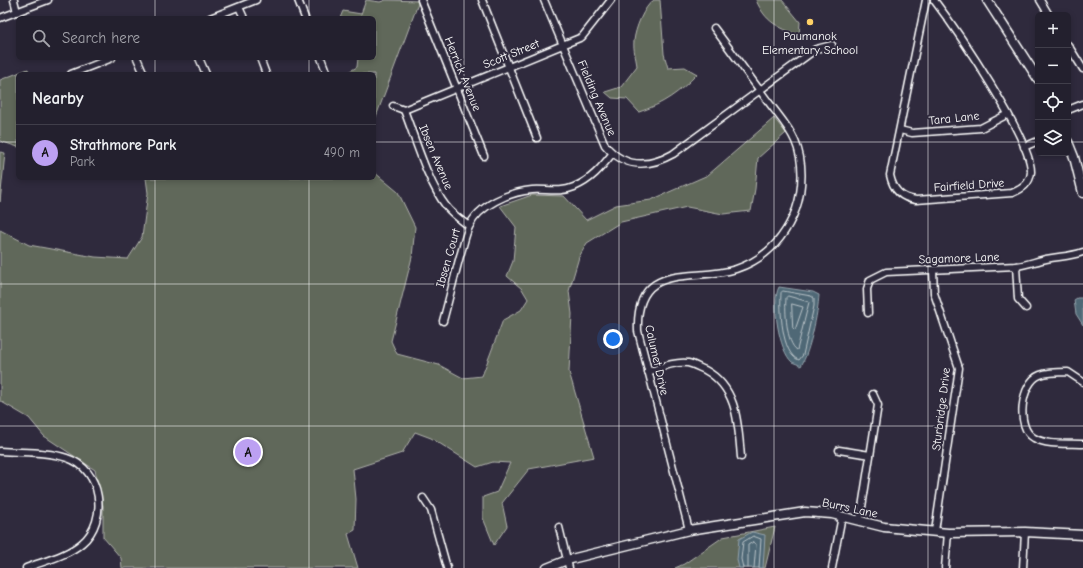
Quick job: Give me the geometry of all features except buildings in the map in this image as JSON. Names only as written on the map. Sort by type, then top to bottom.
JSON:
[{"type":"street","points":[[14,0],[17,12]]},
{"type":"street","points":[[0,18],[48,0]]},
{"type":"street","points":[[215,16],[256,0]]},
{"type":"street","points":[[298,0],[304,16]]},
{"type":"street","name":"Herrick Avenue","points":[[421,0],[484,156]]},
{"type":"street","points":[[482,0],[510,67],[537,138]]},
{"type":"street","name":"Fielding Avenue","points":[[544,0],[599,134],[612,154],[634,163],[654,163],[663,160],[816,49],[832,45]]},
{"type":"street","name":"Scott Street","points":[[404,110],[582,37],[612,0]]},
{"type":"street","name":"Fairfield Drive","points":[[926,0],[890,175],[892,184],[898,193],[906,199],[916,200],[1012,194],[1021,190],[1028,183],[1031,174],[1030,165],[1024,147],[997,95],[934,0]]},
{"type":"street","points":[[987,0],[1035,75]]},
{"type":"street","points":[[1040,0],[1047,12]]},
{"type":"street","points":[[239,7],[243,16]]},
{"type":"street","name":"Calumet Drive","points":[[689,530],[638,331],[637,316],[644,296],[654,286],[667,278],[721,273],[747,265],[765,255],[776,244],[791,223],[798,204],[802,184],[801,166],[796,142],[760,89],[714,28]]},
{"type":"street","points":[[1070,48],[1083,68]]},
{"type":"street","points":[[82,72],[108,60]]},
{"type":"street","points":[[138,60],[143,72]]},
{"type":"street","points":[[200,60],[205,72]]},
{"type":"street","points":[[261,60],[265,72]]},
{"type":"street","points":[[322,60],[326,72]]},
{"type":"street","points":[[1071,109],[1083,104]]},
{"type":"street","points":[[393,106],[404,110]]},
{"type":"street","name":"Ibsen Avenue","points":[[404,110],[433,184],[444,204],[451,213],[469,226]]},
{"type":"street","name":"Tara Lane","points":[[900,130],[912,133],[981,128],[1008,114]]},
{"type":"street","points":[[1024,147],[1035,142]]},
{"type":"street","points":[[1071,150],[1083,193]]},
{"type":"street","name":"Ibsen Court","points":[[443,321],[469,226],[480,213],[500,199],[533,190],[565,189],[586,181],[598,172],[612,154]]},
{"type":"street","name":"Sagamore Lane","points":[[868,313],[867,289],[870,280],[878,274],[886,272],[1028,265],[1046,259],[1069,257],[1083,252]]},
{"type":"street","points":[[1016,266],[1018,299],[1026,308]]},
{"type":"street","name":"Sturbridge Drive","points":[[932,270],[934,293],[959,368],[935,531]]},
{"type":"street","points":[[648,372],[670,365],[688,363],[715,376],[728,391],[737,414],[741,457]]},
{"type":"street","points":[[1083,382],[1068,372],[1040,375],[1027,387],[1022,418],[1027,433],[1043,442],[1083,444]]},
{"type":"street","points":[[860,520],[878,405],[873,394]]},
{"type":"street","points":[[839,450],[870,455]]},
{"type":"street","points":[[0,451],[56,455],[68,458],[90,474],[96,486],[99,500],[98,517],[92,531],[82,543],[70,551],[26,568]]},
{"type":"street","points":[[423,498],[431,510],[447,568]]},
{"type":"street","name":"Burrs Lane","points":[[547,568],[568,564],[689,530],[805,512],[832,514],[884,527],[948,533],[1025,532],[1083,535]]},
{"type":"street","points":[[832,568],[842,516]]},
{"type":"street","points":[[559,527],[568,564]]},
{"type":"street","points":[[1023,568],[1025,532]]},
{"type":"street","points":[[945,568],[948,533]]},
{"type":"green space","points":[[366,0],[380,2],[386,0],[419,1],[376,117],[376,72],[348,72],[357,67],[358,60],[376,60],[376,16],[341,16],[343,11],[361,14]]},
{"type":"green space","points":[[654,0],[660,0],[664,54],[668,68],[685,67],[697,74],[684,87],[670,97],[639,112],[627,99],[612,98],[605,92],[621,87],[637,66],[634,50],[636,30],[647,7]]},
{"type":"green space","points":[[756,0],[782,0],[800,22],[799,36],[778,26],[768,19]]},
{"type":"green space","points":[[28,69],[29,72],[20,72]]},
{"type":"green space","points":[[16,74],[16,146],[0,141],[0,80]]},
{"type":"green space","points":[[774,118],[786,133],[758,158],[751,211],[723,214],[687,207],[621,222],[587,243],[579,257],[569,291],[572,314],[569,372],[594,457],[529,469],[502,503],[507,526],[494,545],[483,518],[483,497],[497,492],[510,463],[493,462],[477,467],[431,438],[415,432],[402,453],[353,469],[356,499],[355,530],[348,534],[358,568],[122,568],[121,558],[103,537],[103,506],[95,470],[44,436],[29,418],[0,401],[0,230],[29,245],[95,257],[128,259],[142,237],[148,193],[146,180],[376,180],[376,174],[398,192],[415,227],[412,257],[391,341],[397,354],[439,365],[463,378],[482,376],[503,320],[521,310],[528,299],[522,289],[507,276],[513,261],[516,227],[500,206],[532,195],[564,196],[586,220],[616,205],[651,200],[708,175]]},
{"type":"green space","points":[[0,152],[5,153],[0,202]]},
{"type":"green space","points":[[775,527],[765,568],[675,568],[684,564],[723,537]]},
{"type":"water","points":[[779,287],[813,292],[819,295],[813,332],[801,366],[792,362],[783,348],[776,314],[777,294]]},
{"type":"water","points":[[1077,298],[1083,298],[1083,325],[1076,314],[1074,300]]},
{"type":"water","points":[[752,532],[765,535],[763,568],[739,568],[737,560],[739,539]]},
{"type":"place","name":"Paumanok Elementary School","points":[[810,22]]},
{"type":"place","name":"Strathmore Park","points":[[248,452]]}]
